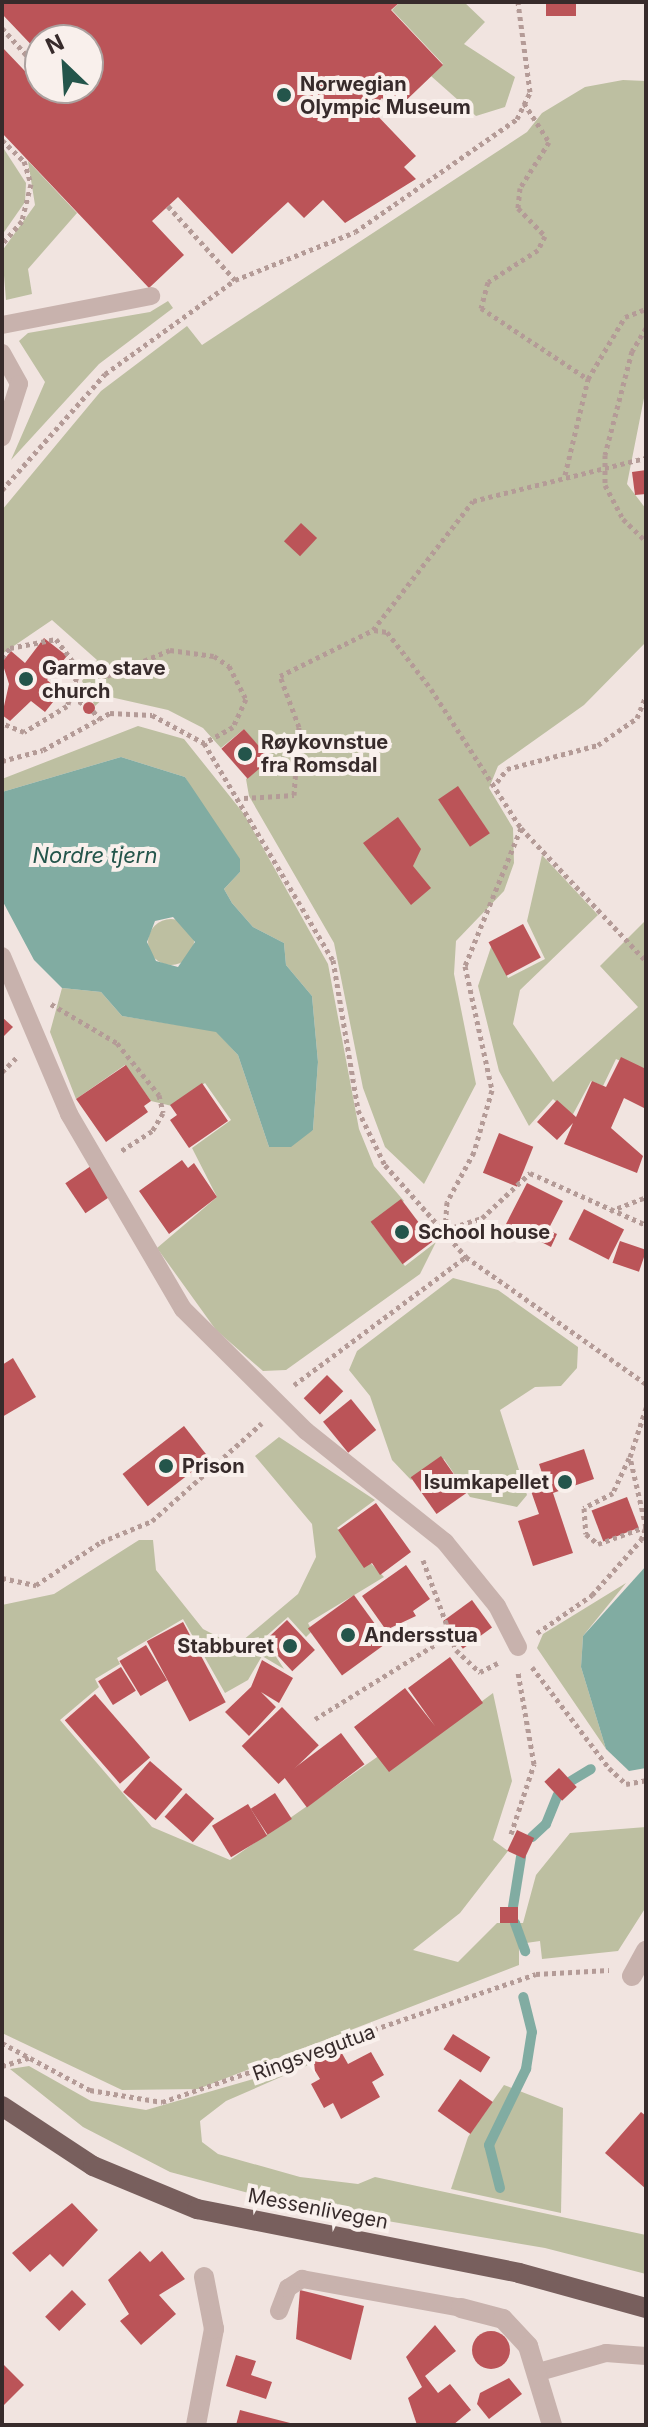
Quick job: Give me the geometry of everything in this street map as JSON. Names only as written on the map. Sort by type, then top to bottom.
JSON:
[{"type":"main road","name":"Messenlivegen","points":[[2,2106],[93,2166],[197,2209],[519,2273],[646,2308]]},
{"type":"street","points":[[632,1976],[646,1951]]},
{"type":"street","points":[[196,2425],[214,2329],[204,2277]]},
{"type":"street","points":[[461,2308],[503,2319],[528,2346],[539,2372],[552,2425]]},
{"type":"lane","points":[[2,325],[151,296]]},
{"type":"lane","points":[[2,353],[19,384],[2,437]]},
{"type":"lane","points":[[2,956],[69,1114],[102,1164],[183,1309],[276,1403],[445,1542],[497,1606],[518,1647]]},
{"type":"lane","points":[[279,2311],[288,2288],[315,2279],[426,2308],[461,2308]]},
{"type":"lane","points":[[539,2372],[606,2353],[646,2356]]},
{"type":"path","points":[[2,490],[105,374],[235,280],[355,232],[517,119],[524,103],[529,47],[518,2]]},
{"type":"path","points":[[2,28],[24,52]]},
{"type":"path","points":[[524,103],[549,142],[520,188],[518,208],[545,236],[538,250],[488,282],[481,308],[588,379]]},
{"type":"path","points":[[2,140],[24,161],[31,184],[22,221],[2,244]]},
{"type":"path","points":[[168,206],[235,280]]},
{"type":"path","points":[[565,475],[588,379],[625,317],[646,309]]},
{"type":"path","points":[[646,328],[628,363],[605,467],[605,485],[623,519],[646,541]]},
{"type":"path","points":[[243,798],[294,795],[299,727],[280,676],[373,630],[473,501],[565,475],[646,458]]},
{"type":"path","points":[[373,630],[395,642],[497,782],[521,828],[646,961]]},
{"type":"path","points":[[2,658],[10,648],[56,639],[79,670],[107,676],[170,650],[214,656],[229,666],[246,699],[233,727],[204,743]]},
{"type":"path","points":[[2,723],[24,732],[72,697],[79,670]]},
{"type":"path","points":[[497,782],[507,769],[598,745],[637,718],[646,696]]},
{"type":"path","points":[[72,697],[85,705]]},
{"type":"path","points":[[93,711],[100,719]]},
{"type":"path","points":[[2,761],[43,750],[100,719],[152,715],[204,743],[243,798],[333,960],[369,1138],[466,1257],[646,1384]]},
{"type":"path","points":[[445,1230],[447,1202],[474,1152],[492,1090],[465,966],[521,828]]},
{"type":"path","points":[[19,994],[117,1043],[159,1095],[163,1113],[152,1131],[102,1164]]},
{"type":"path","points":[[445,1230],[482,1218],[530,1173],[646,1225]]},
{"type":"path","points":[[610,1211],[646,1197]]},
{"type":"path","points":[[2,1578],[36,1585],[101,1542],[152,1521],[239,1451],[276,1403],[466,1257]]},
{"type":"path","points":[[646,1408],[630,1457],[613,1493],[584,1508],[586,1534],[598,1544],[646,1527]]},
{"type":"path","points":[[420,1554],[447,1637],[480,1672],[592,1595],[625,1564],[646,1527],[630,1457]]},
{"type":"path","points":[[315,1719],[447,1637]]},
{"type":"path","points":[[518,1647],[609,1768],[626,1784],[646,1780]]},
{"type":"path","points":[[511,1834],[534,1764],[521,1718],[518,1647]]},
{"type":"path","name":"Ringsvegutua","points":[[2,2043],[105,2095],[162,2102],[212,2091],[536,1974],[604,1968],[632,1976]]},
{"type":"path","points":[[2,2066],[30,2057]]},
{"type":"green space","points":[[400,2],[464,2],[485,22],[464,44],[515,77],[505,107],[476,116],[431,76],[443,64],[392,10]]},
{"type":"green space","points":[[623,80],[646,81],[646,388],[627,484],[646,509],[646,642],[584,705],[498,766],[489,788],[513,828],[514,863],[504,891],[456,941],[454,974],[476,1084],[424,1184],[385,1147],[363,1088],[334,943],[249,796],[246,779],[269,759],[244,729],[221,748],[203,728],[168,710],[106,696],[95,706],[82,681],[97,660],[52,620],[2,654],[2,510],[101,391],[187,326],[202,345],[527,132],[542,113],[585,87]]},
{"type":"green space","points":[[2,146],[26,183],[25,202],[2,235]]},
{"type":"green space","points":[[28,161],[77,213],[28,269],[32,294],[6,300],[2,251],[35,205]]},
{"type":"green space","points":[[168,301],[173,308],[99,364],[11,460],[45,382],[19,341],[28,333],[150,312]]},
{"type":"green space","points":[[138,726],[184,739],[244,814],[328,964],[359,1129],[374,1166],[404,1201],[373,1225],[405,1266],[436,1242],[420,1274],[286,1370],[263,1371],[216,1330],[157,1248],[217,1197],[192,1148],[231,1120],[205,1083],[172,1106],[151,1101],[125,1065],[76,1099],[50,1032],[62,988],[101,992],[122,1016],[216,1031],[238,1055],[269,1147],[313,1130],[318,1062],[312,996],[286,965],[284,943],[253,927],[232,903],[224,889],[240,872],[185,777],[121,757],[2,792],[2,779]]},
{"type":"green space","points":[[542,855],[598,915],[520,990],[513,1024],[553,1082],[638,1007],[600,966],[646,920],[646,1072],[616,1059],[603,1086],[591,1081],[572,1116],[553,1099],[529,1126],[499,1071],[478,986],[492,944],[508,978],[545,959],[527,921]]},
{"type":"green space","points":[[171,919],[187,926],[194,942],[187,958],[171,965],[155,958],[148,942],[155,926]]},
{"type":"green space","points":[[453,1278],[498,1290],[578,1347],[577,1368],[561,1386],[535,1387],[500,1410],[527,1495],[517,1507],[470,1497],[444,1459],[411,1480],[392,1460],[370,1396],[349,1370],[357,1351]]},
{"type":"green space","points":[[279,1437],[375,1500],[337,1528],[384,1577],[308,1623],[312,1631],[306,1637],[288,1617],[264,1638],[284,1669],[262,1656],[248,1680],[225,1693],[183,1619],[117,1658],[120,1664],[95,1679],[99,1687],[60,1720],[152,1827],[230,1860],[380,1755],[442,1731],[493,1693],[512,1781],[493,1840],[508,1851],[460,1913],[413,1950],[458,1962],[497,1923],[523,1923],[536,1875],[570,1833],[646,1827],[646,1907],[618,1951],[542,1959],[540,1941],[519,1944],[519,1965],[198,2089],[122,2090],[2,2033],[2,1605],[54,1594],[139,1540],[153,1540],[156,1570],[203,1629],[236,1646],[298,1594],[316,1557],[312,1524],[255,1456]]},
{"type":"green space","points":[[626,1583],[583,1636],[581,1667],[606,1749],[537,1648],[543,1634]]},
{"type":"green space","points":[[322,2059],[226,2101],[200,2121],[202,2142],[218,2154],[300,2177],[358,2184],[375,2177],[646,2235],[646,2274],[545,2248],[294,2205],[170,2172],[83,2127],[10,2069],[29,2066],[91,2101],[146,2110]]},
{"type":"green space","points":[[504,2085],[563,2108],[561,2213],[451,2189],[468,2137]]},
{"type":"water","name":"Nordre tjern","points":[[121,757],[185,777],[240,859],[240,872],[224,889],[232,903],[253,927],[284,943],[286,965],[312,996],[318,1062],[313,1130],[291,1147],[269,1147],[238,1055],[216,1032],[122,1016],[101,992],[62,988],[34,960],[2,900],[2,792]],"holes":[[[173,917],[195,942],[178,967],[156,961],[147,942],[155,921]]]},
{"type":"water","points":[[646,1566],[646,1768],[629,1771],[606,1749],[581,1667],[583,1636]]},
{"type":"building","points":[[2,2],[400,2],[391,10],[443,65],[395,111],[382,98],[371,109],[416,156],[404,167],[416,179],[345,223],[323,200],[304,218],[288,202],[232,254],[178,197],[152,221],[184,255],[149,288],[2,133],[2,47],[24,70],[24,104],[104,104],[104,24],[24,24],[24,37],[2,14]]},
{"type":"building","points":[[546,2],[576,2],[576,16],[546,16]]},
{"type":"building","points":[[646,470],[646,494],[635,495],[632,472]]},
{"type":"building","points":[[301,523],[317,538],[300,556],[284,541]]},
{"type":"building","name":"Garmo stave church","points":[[44,638],[67,656],[47,680],[61,692],[45,712],[31,701],[10,721],[2,715],[9,684],[2,662],[11,651],[25,663]]},
{"type":"building","points":[[89,702],[95,708],[89,714],[83,708]]},
{"type":"building","name":"Røykovnstue fra Romsdal","points":[[244,729],[270,759],[248,779],[221,749]]},
{"type":"building","points":[[458,786],[490,833],[470,847],[438,799]]},
{"type":"building","points":[[398,817],[421,849],[413,866],[431,888],[411,905],[363,843]]},
{"type":"building","points":[[523,924],[541,958],[506,976],[489,942]]},
{"type":"building","points":[[2,1017],[13,1027],[2,1038]]},
{"type":"building","points":[[621,1057],[646,1069],[646,1109],[624,1098],[611,1128],[643,1156],[637,1173],[564,1144],[573,1123],[557,1140],[537,1122],[557,1100],[576,1117],[592,1081],[606,1087]]},
{"type":"building","points":[[126,1065],[151,1101],[144,1106],[148,1112],[106,1142],[76,1099]]},
{"type":"building","points":[[202,1083],[228,1121],[189,1148],[170,1120],[177,1115],[170,1105]]},
{"type":"building","points":[[499,1133],[533,1147],[517,1187],[483,1173]]},
{"type":"building","points":[[182,1160],[188,1168],[194,1163],[217,1197],[169,1234],[139,1191]]},
{"type":"building","points":[[91,1166],[111,1196],[85,1213],[65,1183]]},
{"type":"building","points":[[527,1183],[563,1201],[548,1230],[557,1234],[551,1247],[506,1224]]},
{"type":"building","name":"School house","points":[[401,1199],[433,1241],[403,1264],[371,1222]]},
{"type":"building","points":[[584,1209],[624,1229],[609,1260],[569,1239]]},
{"type":"building","points":[[620,1241],[646,1250],[639,1272],[613,1263]]},
{"type":"building","points":[[13,1358],[36,1397],[2,1417],[2,1365]]},
{"type":"building","points":[[327,1375],[343,1391],[320,1415],[304,1398]]},
{"type":"building","points":[[351,1399],[376,1430],[348,1453],[323,1422]]},
{"type":"building","name":"Prison","points":[[184,1426],[209,1458],[148,1506],[123,1474]]},
{"type":"building","points":[[584,1449],[594,1479],[553,1493],[573,1553],[533,1566],[518,1521],[539,1514],[531,1491],[546,1485],[539,1464]]},
{"type":"building","points":[[441,1456],[467,1493],[437,1514],[411,1477]]},
{"type":"building","points":[[627,1497],[639,1528],[603,1541],[592,1511]]},
{"type":"building","points":[[376,1503],[411,1552],[380,1575],[372,1563],[364,1568],[338,1530]]},
{"type":"building","points":[[406,1565],[430,1599],[413,1611],[416,1616],[386,1630],[362,1596]]},
{"type":"building","name":"Andersstua","points":[[354,1595],[388,1642],[342,1675],[308,1629]]},
{"type":"building","points":[[472,1600],[492,1628],[463,1649],[443,1621]]},
{"type":"building","name":"Stabburet","points":[[287,1620],[315,1650],[292,1671],[264,1641]]},
{"type":"building","points":[[183,1622],[226,1702],[190,1722],[147,1641]]},
{"type":"building","points":[[146,1645],[167,1680],[141,1696],[119,1661]]},
{"type":"building","points":[[450,1657],[483,1703],[389,1772],[354,1727],[405,1688],[435,1726],[408,1688]]},
{"type":"building","points":[[262,1660],[293,1678],[279,1703],[261,1692],[276,1707],[249,1736],[225,1712],[251,1687]]},
{"type":"building","points":[[121,1667],[136,1691],[113,1705],[98,1681]]},
{"type":"building","points":[[95,1694],[150,1757],[120,1784],[65,1720]]},
{"type":"building","points":[[282,1707],[319,1745],[279,1784],[242,1746]]},
{"type":"building","points":[[341,1733],[364,1764],[307,1807],[283,1776]]},
{"type":"building","points":[[150,1761],[182,1789],[156,1820],[123,1792]]},
{"type":"building","points":[[559,1768],[577,1787],[562,1801],[544,1782]]},
{"type":"building","points":[[186,1793],[214,1818],[193,1842],[165,1817]]},
{"type":"building","points":[[275,1793],[292,1819],[268,1835],[251,1809]]},
{"type":"building","points":[[248,1804],[267,1836],[231,1857],[212,1826]]},
{"type":"building","points":[[517,1830],[534,1838],[524,1859],[507,1851]]},
{"type":"building","points":[[500,1907],[518,1907],[518,1923],[500,1923]]},
{"type":"building","points":[[453,2034],[490,2057],[481,2073],[443,2049]]},
{"type":"building","points":[[339,2048],[348,2064],[371,2052],[384,2075],[372,2082],[380,2097],[341,2119],[333,2103],[324,2108],[311,2084],[320,2079],[311,2064]]},
{"type":"building","points":[[460,2079],[493,2102],[470,2134],[438,2111]]},
{"type":"building","points":[[641,2112],[646,2116],[646,2189],[605,2153]]},
{"type":"building","points":[[72,2203],[98,2230],[63,2267],[50,2254],[30,2272],[12,2253]]},
{"type":"building","points":[[140,2251],[150,2262],[162,2251],[185,2279],[159,2295],[176,2314],[141,2345],[120,2321],[129,2314],[108,2280]]},
{"type":"building","points":[[72,2290],[86,2304],[59,2331],[45,2317]]},
{"type":"building","points":[[300,2290],[364,2306],[351,2360],[296,2339]]},
{"type":"building","points":[[435,2325],[456,2351],[425,2376],[438,2393],[450,2384],[471,2410],[453,2425],[417,2425],[408,2398],[422,2387],[406,2357]]},
{"type":"building","points":[[491,2331],[504,2337],[510,2350],[504,2363],[491,2369],[478,2363],[472,2350],[478,2337]]},
{"type":"building","points":[[236,2355],[256,2361],[251,2375],[272,2382],[266,2399],[226,2386]]},
{"type":"building","points":[[2,2363],[24,2385],[2,2407]]},
{"type":"building","points":[[509,2378],[522,2394],[489,2419],[477,2404],[480,2393]]},
{"type":"building","points":[[240,2410],[294,2424],[294,2425],[236,2425]]},
{"type":"waterway","points":[[571,1781],[591,1769]]},
{"type":"waterway","points":[[532,1837],[546,1824],[558,1795]]},
{"type":"waterway","points":[[513,1907],[521,1857]]},
{"type":"waterway","points":[[515,1923],[525,1951]]},
{"type":"waterway","points":[[500,2188],[489,2145],[526,2069],[532,2032],[523,1997]]},
{"type":"place","name":"Norwegian Olympic Museum","points":[[284,95]]},
{"type":"place","name":"Garmo stave church","points":[[26,679]]},
{"type":"place","name":"Røykovnstue fra Romsdal","points":[[245,754]]},
{"type":"place","name":"School house","points":[[402,1232]]},
{"type":"place","name":"Prison","points":[[166,1466]]},
{"type":"place","name":"Isumkapellet","points":[[565,1482]]},
{"type":"place","name":"Andersstua","points":[[348,1635]]},
{"type":"place","name":"Stabburet","points":[[290,1646]]}]
